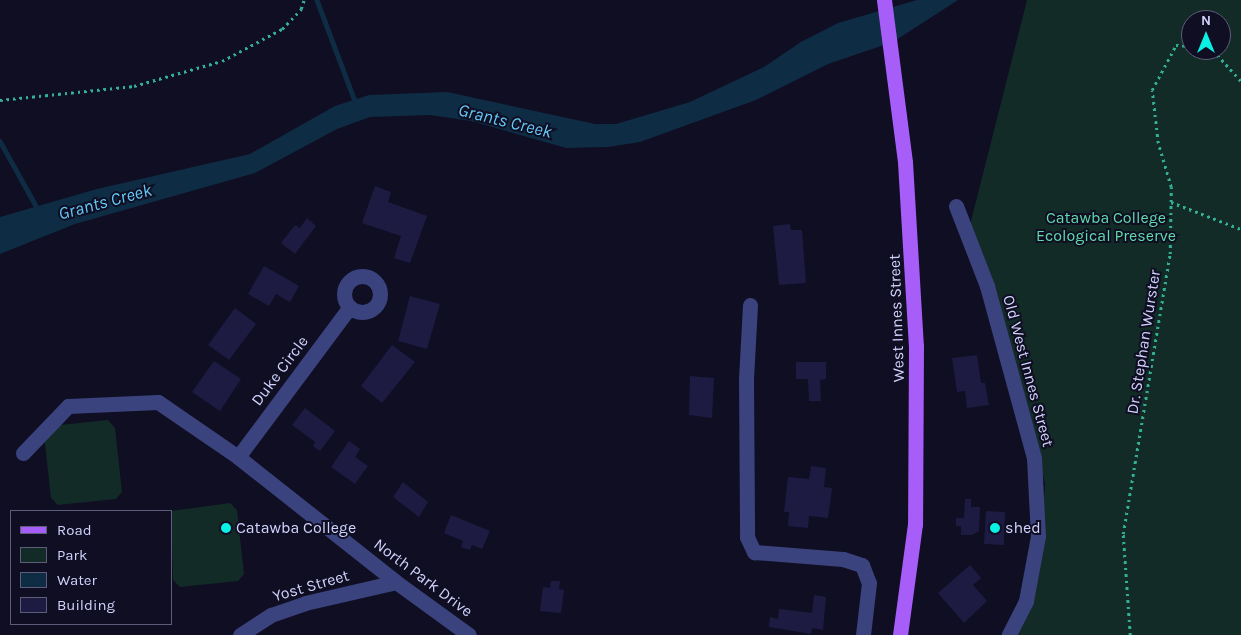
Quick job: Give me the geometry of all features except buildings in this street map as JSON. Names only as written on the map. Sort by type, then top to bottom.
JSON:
[{"type":"main road","name":"West Innes Street","points":[[884,0],[907,180],[916,355],[915,524],[900,635]]},
{"type":"street","name":"Old West Innes Street","points":[[956,206],[987,286],[1034,458],[1038,536],[1026,601],[1009,635]]},
{"type":"street","points":[[750,305],[746,537],[754,552],[843,559],[862,566],[869,583],[863,635]]},
{"type":"street","name":"Duke Circle","points":[[238,457],[350,307]]},
{"type":"street","name":"North Park Drive","points":[[23,452],[68,406],[158,402],[238,457],[396,582],[469,635]]},
{"type":"street","name":"Yost Street","points":[[240,635],[271,615],[305,603],[396,582]]},
{"type":"path","points":[[0,100],[134,86],[222,60],[282,29],[302,9],[304,0]]},
{"type":"path","name":"Dr. Stephan Wurster","points":[[1130,635],[1123,534],[1170,254],[1171,187],[1158,143],[1152,90],[1176,45],[1181,45]]},
{"type":"path","points":[[1221,60],[1241,81]]},
{"type":"path","points":[[1171,202],[1241,229]]},
{"type":"green space","name":"Catawba College Ecological Preserve","points":[[1027,0],[1241,0],[1241,635],[1003,635],[1025,597],[1041,545],[1045,484],[1020,377],[980,278],[969,229]]},
{"type":"green space","points":[[108,420],[115,428],[122,492],[116,499],[58,505],[51,498],[44,435],[51,426]]},
{"type":"green space","points":[[230,503],[237,510],[244,574],[238,581],[180,587],[173,580],[172,511]]},
{"type":"water","name":"Grants Creek","points":[[917,0],[958,0],[893,42],[828,64],[756,100],[640,142],[608,147],[566,148],[471,121],[430,115],[370,117],[337,129],[255,173],[75,224],[0,254],[0,217],[97,189],[250,154],[335,106],[369,95],[447,92],[595,124],[616,124],[690,102],[764,67],[801,42],[838,23]]},
{"type":"waterway","points":[[317,0],[356,104]]},
{"type":"waterway","points":[[0,141],[39,211]]},
{"type":"place","name":"Catawba College","points":[[226,528]]},
{"type":"place","name":"shed","points":[[995,528]]}]
